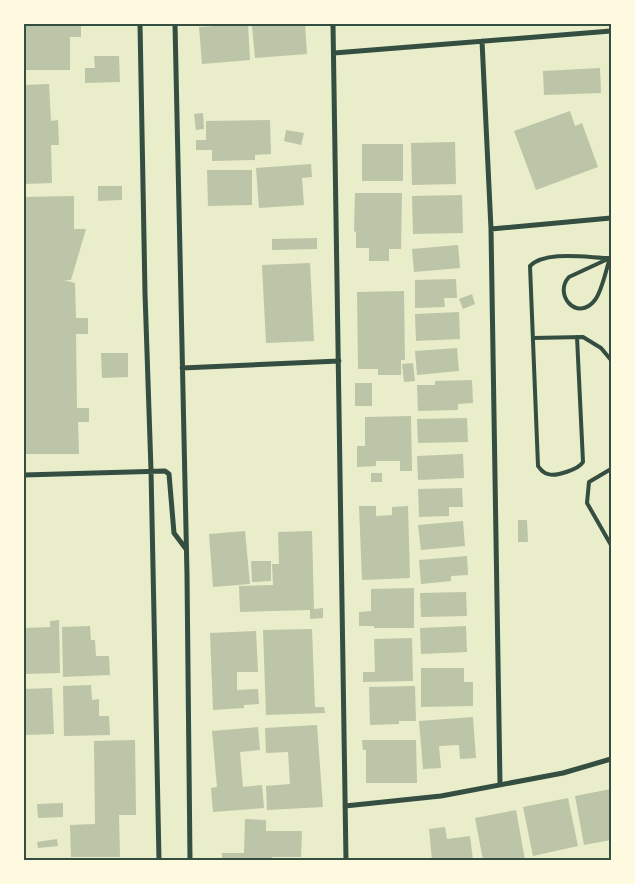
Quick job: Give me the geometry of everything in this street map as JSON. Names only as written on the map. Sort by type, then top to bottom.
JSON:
[{"type":"street","points":[[140,24],[159,860]]},
{"type":"street","points":[[175,24],[186,550],[190,860]]},
{"type":"street","points":[[333,24],[346,860]]},
{"type":"street","points":[[334,53],[611,31]]},
{"type":"street","points":[[482,41],[491,229],[500,785]]},
{"type":"street","points":[[491,229],[611,218]]},
{"type":"street","points":[[182,368],[339,362]]},
{"type":"street","points":[[24,475],[165,471],[169,474],[174,533],[186,550]]},
{"type":"street","points":[[345,806],[441,796],[563,773],[611,759]]},
{"type":"lane","points":[[577,337],[583,462],[578,468],[553,475],[543,472],[538,466],[530,266],[535,261],[548,256],[611,258]]},
{"type":"lane","points":[[611,258],[597,298],[586,308],[574,308],[570,305],[565,297],[564,285],[566,280],[611,258]]},
{"type":"lane","points":[[533,338],[583,337],[601,348],[611,360]]},
{"type":"lane","points":[[611,469],[589,482],[587,503],[611,544]]},
{"type":"building","points":[[24,24],[81,24],[81,37],[70,37],[70,70],[24,70]]},
{"type":"building","points":[[248,24],[250,60],[202,64],[199,27]]},
{"type":"building","points":[[305,24],[307,54],[255,58],[252,26]]},
{"type":"building","points":[[94,56],[119,56],[120,82],[85,83],[85,68],[95,68]]},
{"type":"building","points":[[600,68],[601,93],[544,95],[543,71]]},
{"type":"building","points":[[49,84],[51,121],[58,120],[59,145],[51,145],[52,183],[24,184],[24,85]]},
{"type":"building","points":[[570,111],[575,126],[582,123],[598,167],[536,190],[514,131]]},
{"type":"building","points":[[203,113],[204,129],[196,130],[194,114]]},
{"type":"building","points":[[270,120],[271,154],[255,155],[255,160],[212,161],[212,150],[196,150],[196,140],[206,140],[206,121]]},
{"type":"building","points":[[286,130],[304,133],[301,145],[284,141]]},
{"type":"building","points":[[455,142],[456,184],[412,185],[411,143]]},
{"type":"building","points":[[362,144],[403,144],[403,181],[362,181]]},
{"type":"building","points":[[311,164],[312,177],[302,178],[304,205],[259,208],[256,168]]},
{"type":"building","points":[[207,170],[252,170],[252,205],[208,206]]},
{"type":"building","points":[[98,186],[122,186],[122,200],[98,201]]},
{"type":"building","points":[[355,193],[402,193],[401,249],[389,249],[389,261],[369,261],[369,248],[356,248],[356,232],[354,231]]},
{"type":"building","points":[[462,195],[463,233],[413,234],[412,196]]},
{"type":"building","points":[[74,196],[74,229],[86,229],[71,280],[64,280],[75,283],[76,318],[88,318],[88,334],[76,334],[77,408],[89,408],[89,422],[78,422],[79,454],[24,454],[24,197]]},
{"type":"building","points":[[317,238],[317,249],[272,250],[272,239]]},
{"type":"building","points":[[458,245],[460,268],[414,272],[412,249]]},
{"type":"building","points":[[310,263],[314,341],[266,343],[262,265]]},
{"type":"building","points":[[456,279],[457,298],[444,298],[445,307],[415,308],[415,280]]},
{"type":"building","points":[[404,291],[405,360],[401,360],[401,375],[378,375],[378,369],[358,369],[357,292]]},
{"type":"building","points":[[472,294],[475,304],[463,309],[459,299]]},
{"type":"building","points":[[459,312],[460,339],[416,341],[415,314]]},
{"type":"building","points":[[457,348],[459,371],[417,375],[415,351]]},
{"type":"building","points":[[101,353],[128,353],[128,377],[102,378]]},
{"type":"building","points":[[413,363],[415,381],[404,382],[402,364]]},
{"type":"building","points":[[472,380],[473,403],[458,404],[458,410],[418,411],[417,385],[435,385],[435,381]]},
{"type":"building","points":[[355,383],[372,383],[372,406],[355,406]]},
{"type":"building","points":[[411,416],[412,471],[400,471],[400,461],[376,461],[376,466],[357,467],[357,446],[365,446],[365,417]]},
{"type":"building","points":[[467,418],[468,442],[418,443],[417,419]]},
{"type":"building","points":[[463,454],[464,478],[418,480],[417,456]]},
{"type":"building","points":[[371,473],[382,473],[382,482],[371,482]]},
{"type":"building","points":[[462,488],[463,507],[449,507],[449,516],[419,517],[418,489]]},
{"type":"building","points":[[359,506],[376,506],[376,516],[392,515],[392,507],[408,506],[410,578],[362,580]]},
{"type":"building","points":[[518,520],[527,520],[528,542],[518,542]]},
{"type":"building","points":[[463,521],[465,546],[421,550],[418,525]]},
{"type":"building","points":[[245,531],[250,584],[213,587],[209,534]]},
{"type":"building","points":[[312,531],[314,609],[323,608],[323,618],[310,619],[310,610],[240,612],[239,586],[273,585],[272,564],[279,564],[278,532]]},
{"type":"building","points":[[467,556],[468,575],[451,576],[451,581],[421,584],[419,560]]},
{"type":"building","points":[[251,561],[271,561],[271,581],[252,582]]},
{"type":"building","points":[[414,588],[414,628],[359,626],[359,612],[371,611],[371,589]]},
{"type":"building","points":[[466,592],[467,616],[421,617],[420,593]]},
{"type":"building","points":[[59,620],[60,673],[24,674],[24,628],[50,627],[50,621]]},
{"type":"building","points":[[90,626],[91,640],[95,640],[96,656],[109,656],[110,675],[63,677],[62,627]]},
{"type":"building","points":[[466,626],[467,652],[421,654],[420,628]]},
{"type":"building","points":[[312,629],[315,707],[324,707],[325,713],[266,715],[263,630]]},
{"type":"building","points":[[256,631],[258,672],[237,672],[237,690],[258,689],[259,704],[244,705],[244,708],[213,710],[210,633]]},
{"type":"building","points":[[412,638],[413,681],[363,682],[363,672],[375,672],[374,639]]},
{"type":"building","points":[[421,668],[464,668],[464,682],[473,682],[473,706],[421,707]]},
{"type":"building","points":[[91,685],[92,700],[99,699],[99,716],[109,716],[110,735],[64,736],[63,686]]},
{"type":"building","points":[[415,686],[416,721],[399,721],[399,724],[370,725],[369,687]]},
{"type":"building","points":[[52,688],[54,734],[24,735],[24,689]]},
{"type":"building","points":[[473,717],[476,758],[460,759],[459,745],[439,746],[441,768],[423,769],[419,721]]},
{"type":"building","points":[[317,725],[323,807],[267,810],[266,786],[290,784],[288,752],[266,753],[265,728]]},
{"type":"building","points":[[258,727],[260,750],[240,752],[243,787],[262,785],[264,808],[213,812],[211,788],[217,787],[212,731]]},
{"type":"building","points":[[135,740],[136,815],[119,815],[120,857],[71,857],[70,825],[95,824],[94,741]]},
{"type":"building","points":[[362,740],[416,740],[417,783],[366,783],[366,750],[363,750]]},
{"type":"building","points":[[611,789],[611,840],[584,845],[575,796]]},
{"type":"building","points":[[568,798],[578,846],[533,856],[523,807]]},
{"type":"building","points":[[63,803],[63,817],[38,818],[37,804]]},
{"type":"building","points":[[516,810],[525,860],[483,860],[475,818]]},
{"type":"building","points":[[245,819],[266,820],[266,831],[302,831],[301,857],[272,857],[272,860],[222,860],[222,853],[244,853]]},
{"type":"building","points":[[445,827],[447,839],[470,836],[473,860],[432,860],[429,829]]},
{"type":"building","points":[[57,839],[58,846],[38,848],[37,842]]}]
